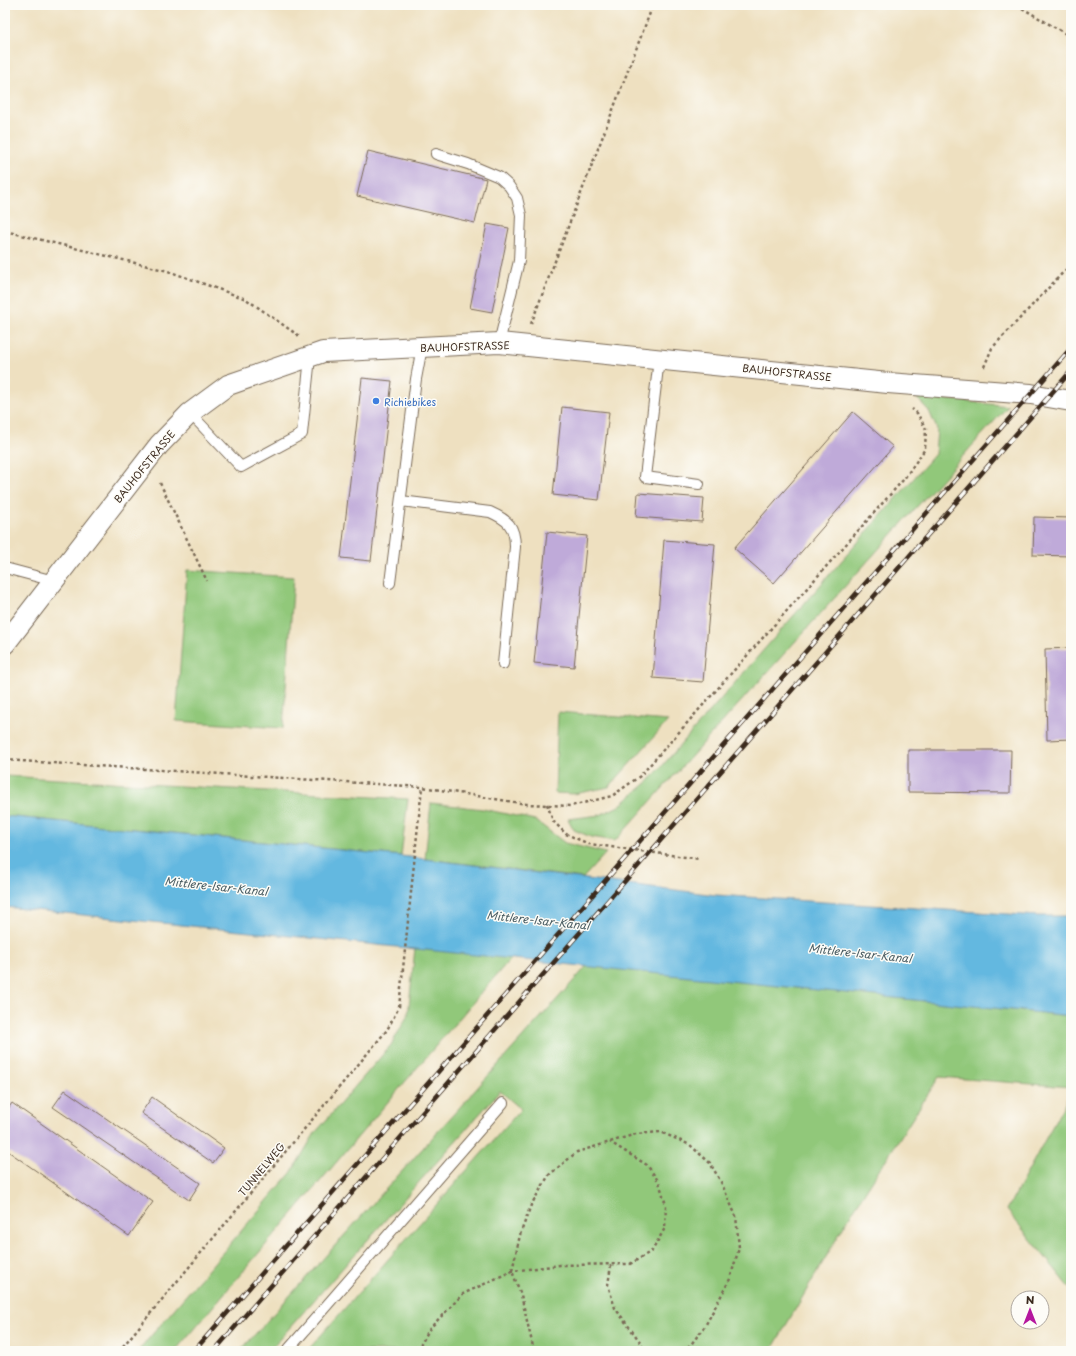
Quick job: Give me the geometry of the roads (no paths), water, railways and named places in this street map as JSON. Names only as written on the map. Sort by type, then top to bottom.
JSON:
[{"type":"street","name":"BAUHOFSTRASSE","points":[[5,644],[159,445],[190,413],[228,385],[317,355],[499,343],[888,383],[1032,394],[1071,401]]},
{"type":"lane","points":[[436,154],[468,164],[499,177],[509,186],[517,198],[521,215],[519,261],[499,343]]},
{"type":"lane","points":[[390,583],[416,379],[422,347]]},
{"type":"lane","points":[[190,413],[241,466],[302,434],[317,355]]},
{"type":"lane","points":[[659,359],[645,477],[699,484]]},
{"type":"lane","points":[[401,501],[490,512],[501,517],[510,524],[515,535],[515,546],[503,664]]},
{"type":"lane","points":[[5,568],[54,581]]},
{"type":"lane","points":[[287,1351],[502,1103]]},
{"type":"water","name":"Mittlere-Isar-Kanal","points":[[5,816],[401,856],[716,895],[1039,916],[1071,916],[1071,1016],[5,907]]},
{"type":"railway","points":[[194,1351],[1071,348]]},
{"type":"railway","points":[[214,1351],[1071,371]]},
{"type":"place","name":"Richiebikes","points":[[376,401]]}]
